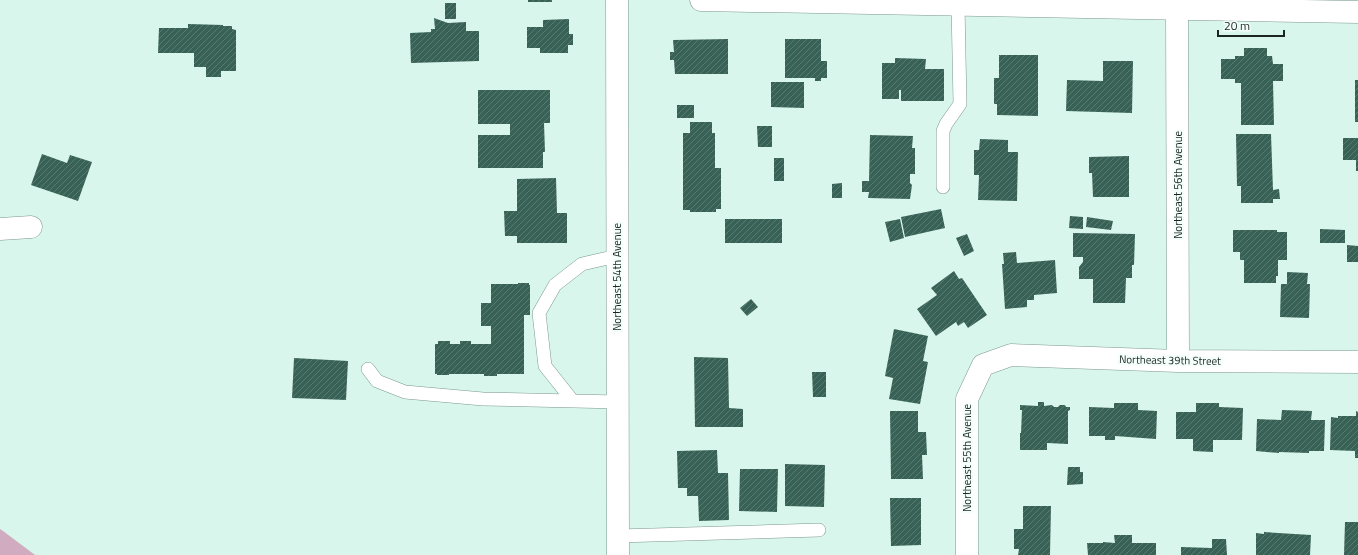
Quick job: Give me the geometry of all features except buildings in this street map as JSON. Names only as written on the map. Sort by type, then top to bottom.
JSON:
[{"type":"street","name":"Northeast 54th Avenue","points":[[617,0],[618,546]]},
{"type":"street","points":[[701,0],[1177,9],[1225,5],[1358,12]]},
{"type":"street","name":"Northeast 56th Avenue","points":[[1177,9],[1178,360]]},
{"type":"street","points":[[0,229],[31,227]]},
{"type":"street","name":"Northeast 39th Street","points":[[983,365],[1011,355],[1178,360],[1358,362]]},
{"type":"street","name":"Northeast 55th Avenue","points":[[967,555],[967,399],[983,365]]},
{"type":"lane","points":[[943,187],[943,132],[946,124],[960,104],[958,5]]},
{"type":"lane","points":[[572,400],[545,366],[539,313],[555,285],[582,264],[617,256]]},
{"type":"lane","points":[[368,369],[376,381],[405,392],[483,399],[618,402]]},
{"type":"lane","points":[[618,546],[819,530]]},
{"type":"shaded area","points":[[0,529],[3,531],[35,555],[0,555]]}]
